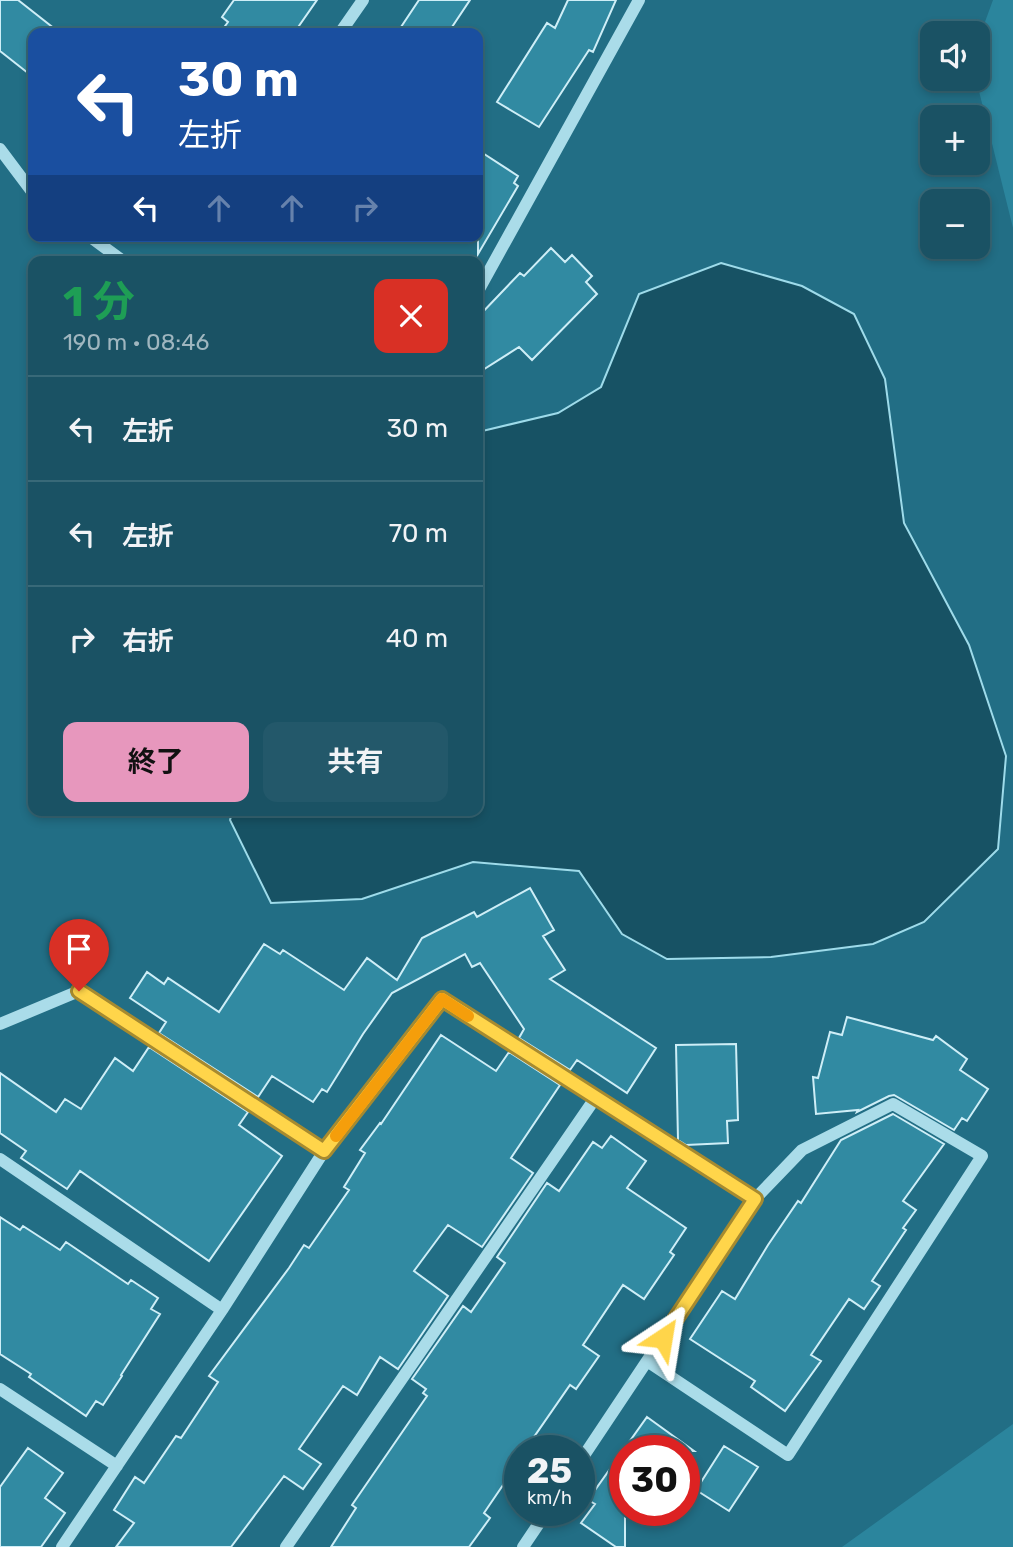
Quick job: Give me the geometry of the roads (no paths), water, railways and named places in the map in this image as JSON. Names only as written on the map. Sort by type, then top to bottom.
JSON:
[{"type":"street","points":[[343,28],[363,0]]},
{"type":"street","points":[[483,282],[639,0]]},
{"type":"street","points":[[0,149],[28,186]]},
{"type":"street","points":[[97,242],[116,256]]},
{"type":"street","points":[[0,1024],[79,991],[324,1151]]},
{"type":"street","points":[[62,1547],[222,1310],[324,1151],[442,999],[755,1199]]},
{"type":"street","points":[[286,1547],[596,1097]]},
{"type":"street","points":[[595,1439],[647,1361],[755,1199],[802,1150],[893,1104],[982,1156],[788,1455],[647,1361]]},
{"type":"street","points":[[0,1159],[222,1310]]},
{"type":"street","points":[[0,1389],[117,1466]]},
{"type":"street","points":[[523,1547],[537,1526]]}]
